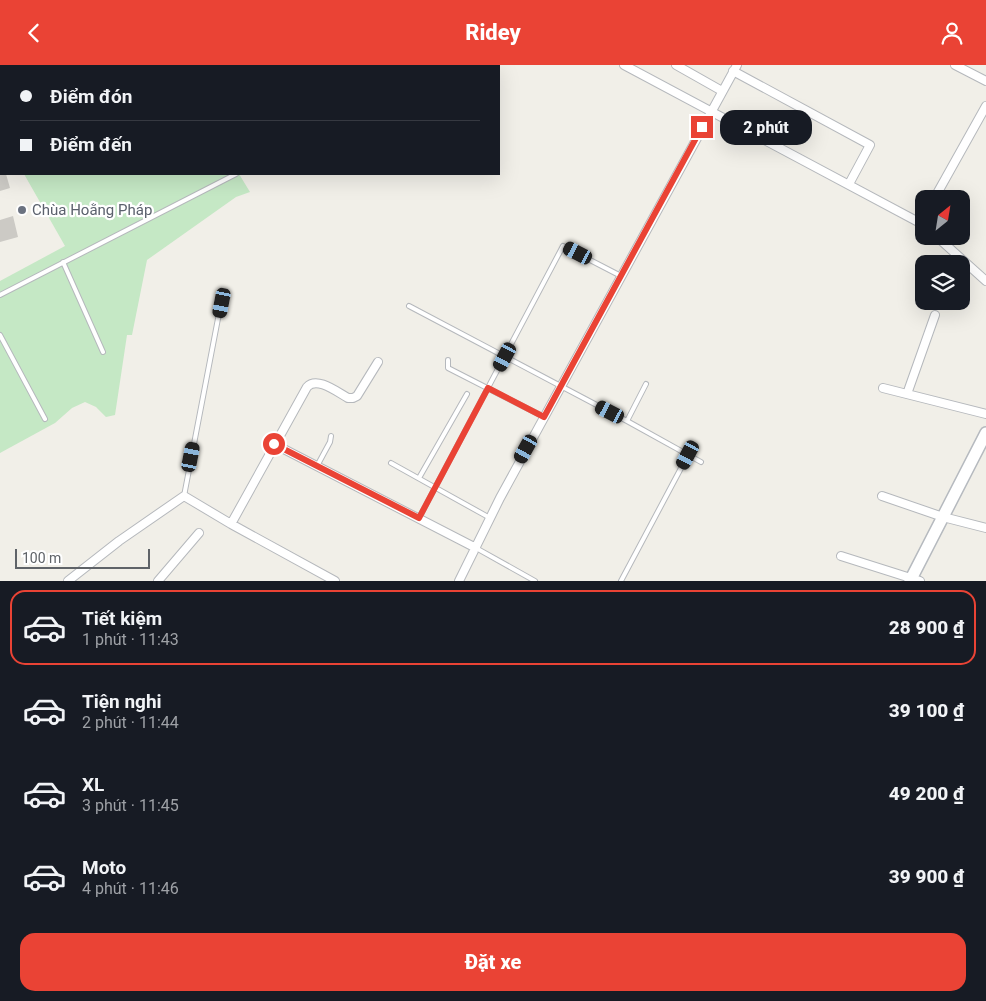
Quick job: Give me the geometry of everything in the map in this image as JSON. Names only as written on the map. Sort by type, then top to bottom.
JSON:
[{"type":"street","points":[[624,65],[915,217]]},
{"type":"street","points":[[676,65],[722,91]]},
{"type":"street","points":[[955,65],[986,81]]},
{"type":"street","points":[[459,581],[490,517],[735,68],[870,145],[849,184]]},
{"type":"street","points":[[939,190],[986,106]]},
{"type":"street","points":[[946,245],[986,281]]},
{"type":"street","points":[[907,394],[935,315]]},
{"type":"street","points":[[231,524],[274,444],[310,384],[317,383],[348,398],[354,398],[378,362]]},
{"type":"street","points":[[883,388],[986,414]]},
{"type":"street","points":[[841,556],[914,580],[943,517],[986,433]]},
{"type":"street","points":[[274,444],[476,548]]},
{"type":"street","points":[[68,581],[119,541],[184,496],[335,581]]},
{"type":"street","points":[[882,496],[943,517],[986,528]]},
{"type":"street","points":[[164,579],[199,533]]},
{"type":"lane","points":[[0,295],[234,175]]},
{"type":"lane","points":[[419,518],[563,246],[621,276]]},
{"type":"lane","points":[[62,262],[103,352]]},
{"type":"lane","points":[[184,496],[222,303]]},
{"type":"lane","points":[[409,306],[701,462]]},
{"type":"lane","points":[[0,335],[45,419]]},
{"type":"lane","points":[[448,360],[448,368],[544,417]]},
{"type":"lane","points":[[627,421],[646,384]]},
{"type":"lane","points":[[419,478],[467,393]]},
{"type":"lane","points":[[317,466],[330,442],[331,436]]},
{"type":"lane","points":[[621,581],[688,455]]},
{"type":"lane","points":[[390,463],[490,517]]},
{"type":"lane","points":[[476,548],[535,581]]},
{"type":"green space","points":[[25,175],[240,175],[250,192],[236,197],[147,260],[132,335],[127,335],[115,415],[106,417],[96,407],[85,402],[72,408],[55,423],[0,453],[0,281],[65,246]]},
{"type":"building","points":[[0,175],[6,175],[10,188],[0,191]]},
{"type":"building","points":[[13,216],[18,237],[0,242],[0,220]]},
{"type":"place","name":"Chùa Hoằng Pháp","points":[[22,210]]},
{"type":"route","points":[[274,444],[419,518],[488,388],[544,417],[702,127]]}]
